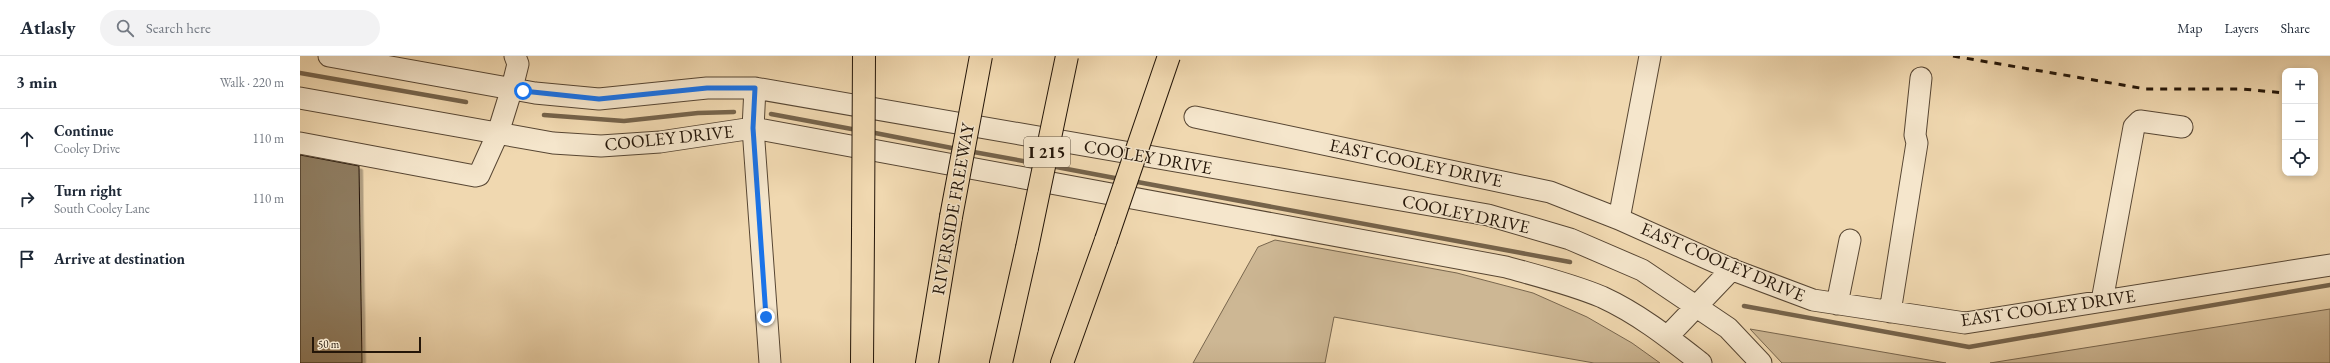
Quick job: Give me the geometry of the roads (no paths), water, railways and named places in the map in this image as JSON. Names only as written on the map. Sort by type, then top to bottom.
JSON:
[{"type":"highway","points":[[862,363],[864,56]]},
{"type":"highway","name":"RIVERSIDE FREEWAY","points":[[927,363],[951,217],[981,56]]},
{"type":"highway","name":"I 215","points":[[1001,363],[1027,248],[1067,56]]},
{"type":"highway","points":[[1062,363],[1169,56]]},
{"type":"street","name":"COOLEY DRIVE","points":[[329,56],[535,93],[599,99],[707,88],[755,88],[1488,215],[1570,239],[1642,270],[1728,328],[1761,363]]},
{"type":"street","points":[[300,143],[477,176],[480,175],[498,133],[512,88],[518,64],[515,56]]},
{"type":"street","points":[[1619,219],[1650,56]]},
{"type":"street","points":[[1890,312],[1917,143],[1915,135],[1921,78]]},
{"type":"street","points":[[755,88],[753,128],[770,363]]},
{"type":"street","name":"COOLEY DRIVE","points":[[300,98],[553,143],[601,146],[660,142],[753,128],[1506,267],[1602,297],[1642,318],[1668,336],[1701,363]]},
{"type":"street","name":"EAST COOLEY DRIVE","points":[[1195,117],[1550,192],[1619,219],[1732,270],[1814,300],[1965,323],[2330,265]]},
{"type":"street","points":[[2102,301],[2134,127],[2140,121],[2182,127]]},
{"type":"street","points":[[1837,304],[1850,240]]},
{"type":"street","points":[[1668,336],[1732,270]]},
{"type":"waterway","points":[[300,73],[466,102]]},
{"type":"waterway","points":[[544,115],[624,121],[698,113],[734,112]]},
{"type":"waterway","points":[[771,114],[857,130]]},
{"type":"waterway","points":[[870,132],[957,149]]},
{"type":"waterway","points":[[968,151],[1040,164]]},
{"type":"waterway","points":[[1051,166],[1120,179]]},
{"type":"waterway","points":[[1132,181],[1570,262]]},
{"type":"waterway","points":[[1744,306],[1969,347],[2330,285]]},
{"type":"railway","points":[[1953,56],[2146,89],[2242,89],[2282,93]]}]
